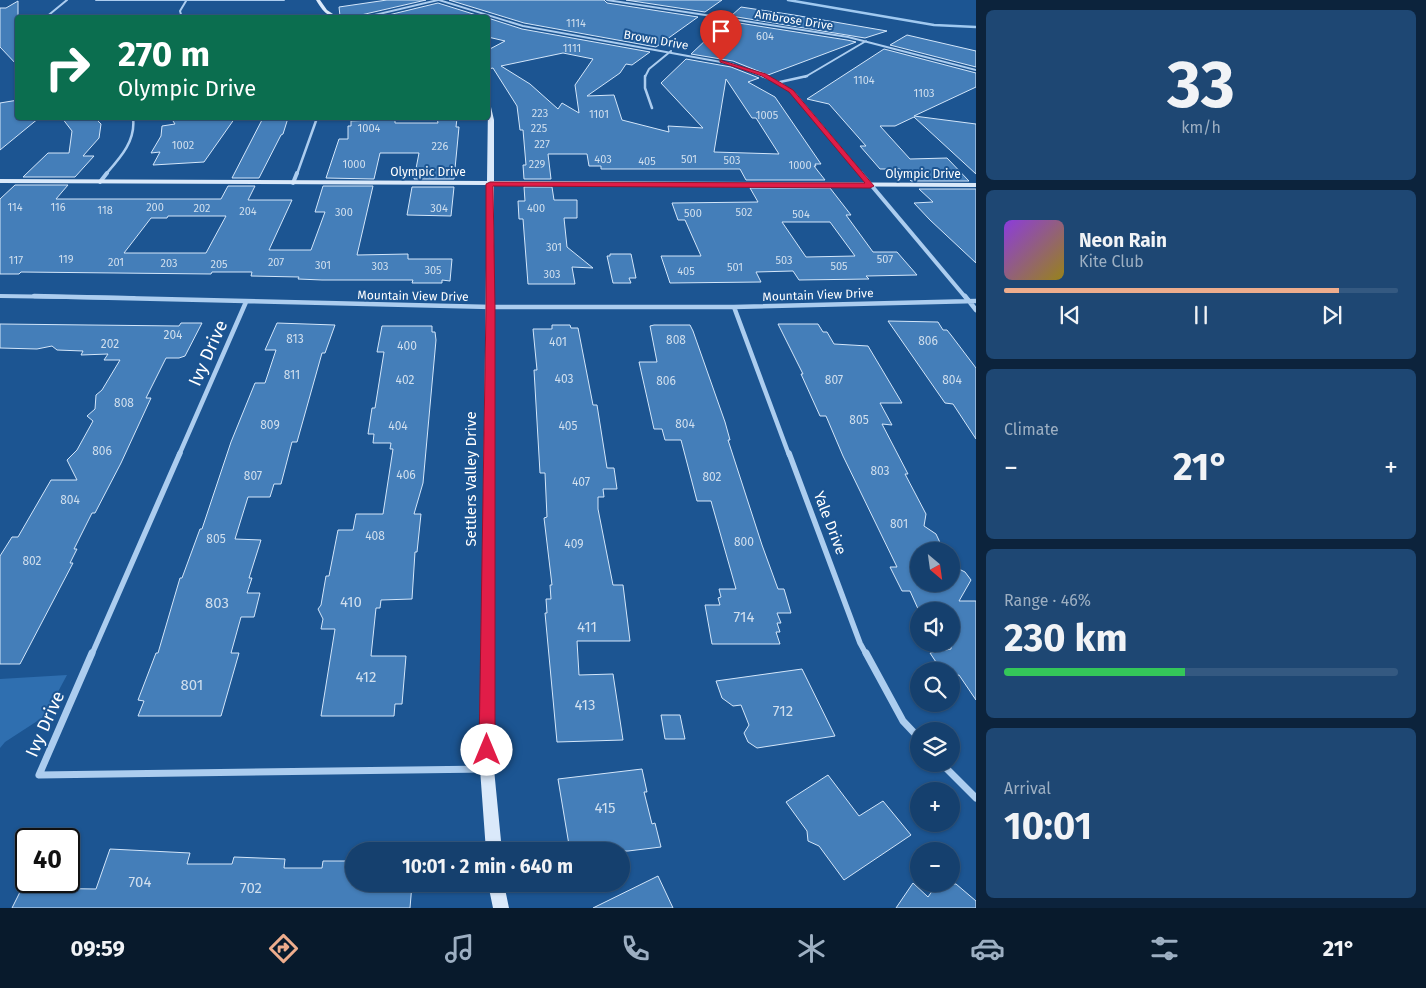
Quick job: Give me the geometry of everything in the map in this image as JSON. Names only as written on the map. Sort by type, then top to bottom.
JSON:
[{"type":"street","points":[[49,15],[67,0]]},
{"type":"street","points":[[96,0],[284,0]]},
{"type":"street","points":[[181,15],[180,6],[186,0]]},
{"type":"street","points":[[318,0],[320,6],[332,15]]},
{"type":"street","points":[[375,15],[439,0]]},
{"type":"street","name":"Brown Drive","points":[[439,0],[487,15]]},
{"type":"street","name":"Ambrose Drive","points":[[607,0],[866,41],[976,70]]},
{"type":"street","name":"Brown Drive","points":[[490,16],[523,26],[671,51],[732,64],[780,82],[796,95],[870,186],[976,310]]},
{"type":"street","points":[[780,82],[806,77],[866,41]]},
{"type":"street","points":[[652,108],[645,93],[644,76],[647,70],[671,51]]},
{"type":"street","name":"Settlers Valley Drive","points":[[490,116],[491,307],[487,769],[493,842]]},
{"type":"street","points":[[100,182],[129,142],[135,129],[133,120]]},
{"type":"street","points":[[293,183],[316,120]]},
{"type":"street","name":"Olympic Drive","points":[[0,182],[976,185]]},
{"type":"street","name":"Mountain View Drive","points":[[0,296],[121,297],[246,302],[491,307],[734,307],[976,301]]},
{"type":"street","name":"Ivy Drive","points":[[246,302],[39,775],[487,769]]},
{"type":"street","name":"Yale Drive","points":[[734,307],[860,643],[903,721],[910,728]]},
{"type":"street","points":[[950,772],[976,798]]},
{"type":"street","points":[[497,892],[500,908]]},
{"type":"shaded area","points":[[67,675],[45,716],[5,742],[0,748],[0,679]]},
{"type":"building","points":[[387,0],[426,0],[361,15],[340,15],[339,7]]},
{"type":"building","points":[[449,0],[604,0],[607,3],[698,17],[656,47],[524,23]]},
{"type":"building","points":[[626,0],[722,0],[705,12]]},
{"type":"building","points":[[18,1],[18,15],[15,15],[15,63],[0,47],[0,8],[6,8]]},
{"type":"building","points":[[438,3],[476,15],[388,15]]},
{"type":"building","points":[[741,7],[887,31],[865,38],[731,16]]},
{"type":"building","points":[[490,19],[522,29],[650,52],[632,65],[626,64],[620,73],[587,96],[614,95],[622,120],[669,132],[668,126],[703,128],[661,83],[686,59],[731,67],[759,78],[748,82],[775,97],[821,164],[815,164],[816,166],[814,166],[825,180],[746,180],[740,169],[601,169],[601,166],[589,166],[587,154],[548,154],[551,179],[524,179],[523,165],[526,165],[523,130],[520,130],[517,106],[493,68],[490,69],[490,49],[505,41],[490,37]],"holes":[[[563,53],[593,59],[575,85],[579,113],[562,103],[558,109],[530,84],[501,66]],[[726,79],[752,118],[756,118],[779,154],[714,152]]]},
{"type":"building","points":[[726,21],[856,42],[768,75],[733,61],[691,54]]},
{"type":"building","points":[[907,35],[976,51],[976,67],[890,45]]},
{"type":"building","points":[[884,49],[976,73],[976,87],[914,116],[976,124],[976,174],[914,117],[895,126],[880,126],[910,159],[947,158],[969,181],[911,181],[900,169],[880,169],[860,146],[866,146],[829,104],[807,99]]},
{"type":"building","points":[[15,100],[15,120],[37,120],[0,150],[0,103]]},
{"type":"building","points":[[64,120],[97,120],[101,124],[99,138],[83,156],[94,156],[75,177],[23,177],[48,153],[69,153],[72,131]]},
{"type":"building","points":[[172,120],[234,120],[204,162],[153,165],[160,152],[151,153],[161,136],[162,126],[175,124]]},
{"type":"building","points":[[262,120],[287,120],[283,134],[259,178],[232,178]]},
{"type":"building","points":[[395,120],[395,123],[438,123],[437,120],[457,120],[456,127],[459,127],[454,179],[414,179],[419,153],[380,153],[374,179],[326,178],[339,139],[348,139],[348,126],[351,126],[351,121]]},
{"type":"building","points":[[15,185],[68,185],[56,199],[221,199],[228,186],[255,186],[248,200],[292,200],[269,250],[311,250],[325,212],[315,212],[323,186],[373,186],[357,255],[408,254],[408,259],[452,259],[450,281],[442,280],[442,283],[412,283],[413,280],[298,279],[299,277],[251,276],[252,272],[212,272],[211,274],[21,272],[19,274],[0,274],[0,199]],"holes":[[[168,216],[226,216],[206,253],[124,253],[151,218],[167,218]]]},
{"type":"building","points":[[412,187],[454,187],[451,216],[407,215]]},
{"type":"building","points":[[524,187],[552,187],[554,200],[577,200],[577,218],[564,218],[567,247],[593,268],[572,267],[575,284],[528,284],[523,219],[519,219],[518,201],[525,201]]},
{"type":"building","points":[[750,188],[830,188],[851,215],[846,215],[873,252],[897,252],[917,275],[866,276],[869,279],[799,280],[793,271],[756,272],[761,282],[670,283],[661,256],[701,256],[685,220],[678,220],[672,203],[758,202]],"holes":[[[782,222],[830,222],[855,256],[806,257]]]},
{"type":"building","points":[[919,189],[976,189],[976,263],[914,203],[933,202]]},
{"type":"building","points":[[610,254],[631,254],[636,278],[629,278],[631,283],[613,283],[607,256],[610,256]]},
{"type":"building","points":[[888,321],[938,322],[943,330],[947,330],[976,368],[976,439],[953,404],[945,403]]},
{"type":"building","points":[[181,323],[202,323],[185,356],[166,358],[146,398],[151,398],[121,463],[95,513],[92,513],[74,549],[77,549],[70,563],[73,563],[20,664],[0,664],[0,556],[12,537],[18,537],[51,480],[77,480],[67,460],[77,450],[93,421],[87,416],[95,409],[96,395],[102,390],[120,360],[104,360],[108,354],[81,355],[83,351],[57,350],[52,346],[37,349],[0,348],[0,324],[179,326]]},
{"type":"building","points":[[277,323],[335,325],[325,353],[322,353],[297,442],[292,442],[281,484],[274,484],[270,497],[248,497],[235,539],[261,540],[249,578],[252,578],[247,593],[260,593],[254,617],[241,617],[231,653],[239,653],[221,716],[138,716],[144,701],[138,700],[156,653],[158,653],[180,578],[182,578],[200,529],[202,529],[231,442],[255,383],[265,383],[276,350],[265,350]]},
{"type":"building","points":[[778,324],[818,324],[823,332],[827,332],[834,344],[868,346],[902,403],[880,403],[892,425],[882,424],[926,514],[924,526],[936,534],[940,542],[910,542],[910,591],[902,591],[890,567],[897,567],[843,456],[826,416],[820,416],[801,374],[803,374]]},
{"type":"building","points":[[552,325],[570,325],[571,328],[578,328],[593,405],[597,405],[607,468],[614,468],[617,489],[603,489],[604,497],[598,497],[598,509],[613,585],[623,585],[630,641],[577,641],[579,675],[613,674],[623,740],[557,742],[545,613],[547,613],[546,599],[551,599],[550,585],[552,585],[544,518],[547,517],[545,473],[540,473],[534,370],[537,370],[533,329],[552,329]]},
{"type":"building","points":[[690,325],[693,331],[725,422],[730,440],[728,440],[762,545],[778,589],[784,589],[791,613],[777,613],[781,623],[777,623],[780,632],[776,632],[780,644],[712,644],[705,605],[720,605],[718,598],[721,597],[719,589],[736,589],[711,501],[697,501],[681,440],[665,440],[662,429],[654,429],[639,362],[657,362],[650,326]]},
{"type":"building","points":[[382,326],[432,326],[432,332],[435,332],[436,340],[423,483],[414,514],[421,514],[417,552],[415,552],[412,599],[381,600],[380,608],[376,608],[371,656],[406,656],[402,704],[395,704],[394,716],[321,716],[335,629],[321,629],[323,619],[318,609],[321,605],[326,576],[329,576],[338,530],[353,530],[356,514],[383,514],[393,449],[390,449],[391,443],[373,443],[374,434],[368,434],[372,408],[375,408],[384,352],[377,352]]},
{"type":"building","points":[[960,570],[965,572],[971,580],[959,601],[976,601],[976,700],[960,676],[960,662],[936,662],[930,653],[960,652],[960,602],[915,602],[910,592],[960,592]]},
{"type":"building","points":[[802,669],[835,736],[757,748],[748,742],[744,733],[749,725],[741,705],[733,706],[722,698],[716,681]]},
{"type":"building","points":[[661,715],[680,715],[685,739],[665,739]]},
{"type":"building","points":[[642,769],[647,792],[644,792],[652,824],[655,823],[661,847],[630,851],[630,842],[568,842],[558,779]]},
{"type":"building","points":[[828,775],[859,816],[883,801],[911,835],[844,880],[819,846],[808,841],[807,831],[786,802]]},
{"type":"building","points":[[110,849],[190,853],[187,864],[232,864],[234,857],[285,859],[284,868],[322,868],[323,861],[345,861],[345,892],[411,892],[410,908],[12,908],[20,893],[80,893],[80,889],[96,889]]},
{"type":"building","points":[[658,876],[673,908],[593,908],[626,892],[630,892],[630,890]]},
{"type":"building","points":[[910,887],[910,892],[923,892],[928,897],[931,892],[960,892],[960,887],[976,901],[976,908],[896,908]]},
{"type":"waterway","points":[[788,0],[934,25],[976,27]]},
{"type":"route","points":[[487,750],[491,307],[490,184],[870,186],[796,95],[780,82],[749,69],[721,61]]}]
